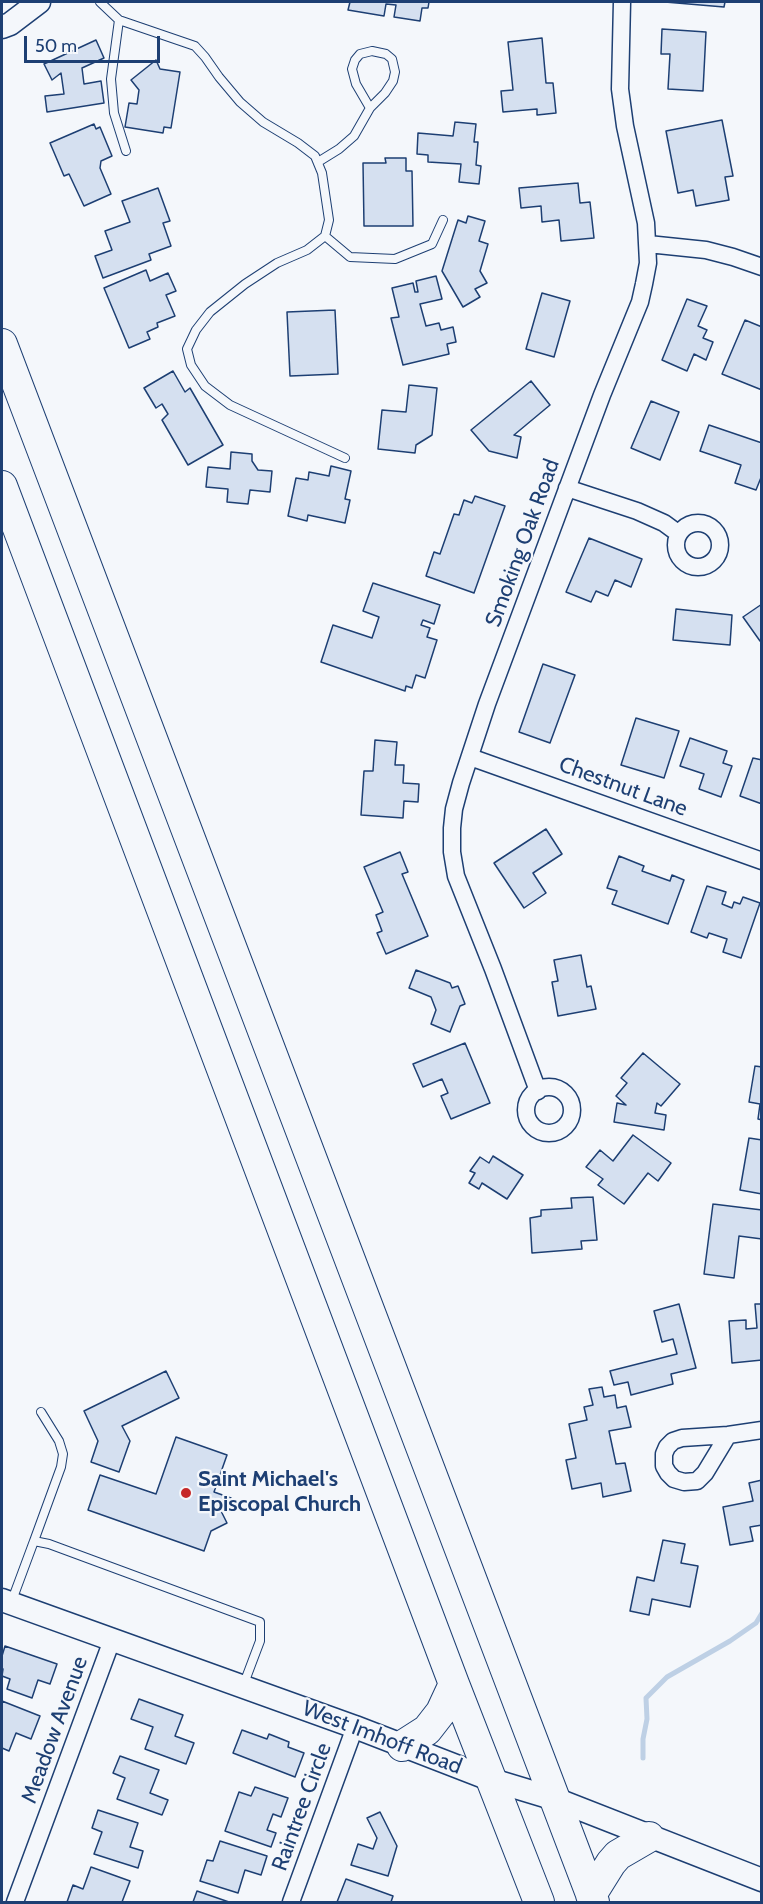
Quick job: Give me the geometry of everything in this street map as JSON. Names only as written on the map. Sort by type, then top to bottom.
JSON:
[{"type":"highway","points":[[2,344],[592,1899]]},
{"type":"highway","points":[[2,486],[454,1684],[539,1902]]},
{"type":"highway","points":[[402,1746],[427,1730],[441,1712],[454,1684]]},
{"type":"highway","points":[[592,1899],[611,1863],[618,1855],[649,1837]]},
{"type":"street","points":[[2,27],[10,24],[39,2]]},
{"type":"street","name":"Smoking Oak Road","points":[[538,1091],[494,969],[456,876],[452,852],[452,828],[454,809],[487,704],[567,488],[640,302],[648,263],[648,244],[644,204],[620,89],[622,2]]},
{"type":"street","points":[[648,244],[706,250],[733,256],[762,267]]},
{"type":"street","points":[[567,488],[638,511],[664,523],[679,534]]},
{"type":"street","name":"Chestnut Lane","points":[[470,757],[762,861]]},
{"type":"street","points":[[728,1435],[762,1430]]},
{"type":"street","name":"West Imhoff Road","points":[[6,1602],[355,1727],[492,1780],[555,1799],[762,1880]]},
{"type":"street","name":"Meadow Avenue","points":[[15,1902],[112,1640]]},
{"type":"street","name":"Raintree Circle","points":[[291,1902],[355,1727]]},
{"type":"lane","points":[[100,2],[119,20],[195,46],[240,102],[263,122],[315,156],[322,173],[329,220],[325,236],[307,249],[277,263],[245,284],[210,312],[195,330],[187,349],[191,364],[206,386],[230,405],[345,458]]},
{"type":"lane","points":[[119,20],[111,79],[114,113],[126,151]]},
{"type":"lane","points":[[318,162],[354,136],[370,108],[393,81],[395,72],[392,59],[386,54],[372,51],[360,54],[352,69],[356,84],[370,108]]},
{"type":"lane","points":[[325,236],[350,257],[395,259],[432,244],[443,220]]},
{"type":"lane","points":[[6,1602],[34,1541],[61,1467],[63,1454],[59,1441],[41,1412]]},
{"type":"lane","points":[[34,1541],[49,1544],[260,1622],[260,1641],[243,1687]]},
{"type":"building","points":[[350,2],[429,2],[428,8],[422,8],[420,21],[394,17],[396,5],[386,4],[384,16],[348,10]]},
{"type":"building","points":[[665,2],[725,2],[724,7]]},
{"type":"building","points":[[662,29],[706,32],[703,91],[668,89],[670,54],[661,54]]},
{"type":"building","points":[[542,38],[546,83],[553,83],[556,113],[537,115],[537,109],[503,112],[501,91],[513,90],[508,42]]},
{"type":"building","points":[[96,40],[104,58],[82,68],[84,84],[101,81],[104,103],[47,112],[45,96],[64,94],[61,73],[52,80],[44,64]]},
{"type":"building","points":[[156,60],[160,69],[180,72],[171,128],[164,127],[163,133],[125,127],[129,103],[137,104],[139,90],[131,80]]},
{"type":"building","points":[[722,120],[733,176],[725,177],[729,200],[696,206],[693,190],[678,193],[666,131]]},
{"type":"building","points":[[455,122],[476,124],[474,142],[478,142],[476,165],[481,166],[479,184],[459,182],[461,164],[428,162],[428,155],[417,154],[418,133],[453,136]]},
{"type":"building","points":[[94,124],[96,129],[100,127],[112,156],[101,161],[100,168],[111,194],[84,206],[69,174],[64,176],[50,143]]},
{"type":"building","points":[[385,158],[406,158],[406,171],[412,171],[413,226],[364,226],[363,163],[386,163]]},
{"type":"building","points":[[578,183],[580,203],[590,202],[594,238],[561,241],[559,220],[542,222],[541,206],[521,208],[519,188]]},
{"type":"building","points":[[158,188],[170,221],[163,223],[171,246],[149,254],[151,260],[103,278],[95,256],[112,250],[105,231],[130,222],[122,201]]},
{"type":"building","points":[[468,216],[485,221],[479,241],[488,244],[480,271],[487,283],[475,289],[480,297],[463,307],[442,271],[458,220],[466,223]]},
{"type":"building","points":[[146,270],[150,281],[168,273],[176,291],[166,295],[175,316],[157,323],[158,327],[147,332],[150,339],[129,348],[104,288]]},
{"type":"building","points":[[436,276],[442,299],[420,304],[426,326],[439,323],[441,330],[453,327],[456,342],[447,344],[449,354],[403,365],[391,318],[399,317],[392,288],[413,283],[415,292],[418,292],[416,281]]},
{"type":"building","points":[[542,293],[570,301],[554,357],[526,349]]},
{"type":"building","points":[[687,299],[707,306],[698,326],[707,330],[703,338],[713,342],[706,360],[694,354],[687,371],[662,360]]},
{"type":"building","points":[[335,310],[338,374],[290,376],[287,312]]},
{"type":"building","points":[[745,320],[762,327],[762,390],[722,374]]},
{"type":"building","points":[[173,371],[185,392],[190,388],[223,445],[188,465],[162,420],[168,414],[162,404],[156,408],[144,388]]},
{"type":"building","points":[[531,381],[550,405],[514,435],[521,437],[517,458],[489,451],[471,430]]},
{"type":"building","points":[[409,385],[437,388],[432,435],[416,445],[415,453],[378,449],[382,410],[406,412]]},
{"type":"building","points":[[651,401],[679,412],[660,460],[631,448]]},
{"type":"building","points":[[709,425],[762,443],[762,475],[756,490],[735,483],[741,465],[700,451]]},
{"type":"building","points":[[231,452],[252,454],[252,461],[258,470],[272,471],[270,492],[250,490],[248,504],[227,502],[228,489],[206,487],[208,467],[230,469]]},
{"type":"building","points":[[331,466],[351,471],[345,499],[350,500],[345,523],[308,515],[307,521],[288,516],[296,478],[308,480],[309,472],[329,476]]},
{"type":"building","points":[[475,496],[505,506],[474,593],[426,576],[434,552],[440,554],[454,514],[459,515],[464,500],[472,503]]},
{"type":"building","points":[[589,538],[642,559],[631,587],[615,580],[608,596],[596,591],[591,602],[566,592]]},
{"type":"building","points":[[373,583],[440,605],[434,624],[423,620],[421,625],[430,628],[427,637],[437,640],[425,678],[416,675],[412,688],[406,686],[405,691],[321,662],[333,625],[372,638],[379,617],[363,611]]},
{"type":"building","points":[[762,604],[762,640],[760,641],[743,617]]},
{"type":"building","points":[[676,609],[732,615],[730,645],[673,640]]},
{"type":"building","points":[[543,664],[575,675],[550,743],[519,732]]},
{"type":"building","points":[[636,718],[679,731],[664,778],[621,765]]},
{"type":"building","points":[[690,738],[727,751],[723,763],[732,766],[721,797],[699,789],[704,774],[680,766]]},
{"type":"building","points":[[375,740],[397,742],[395,765],[404,765],[403,783],[419,784],[418,802],[404,801],[403,818],[361,815],[364,771],[373,771]]},
{"type":"building","points":[[753,758],[762,760],[762,804],[740,796]]},
{"type":"building","points":[[546,829],[562,854],[533,873],[546,893],[524,908],[494,863]]},
{"type":"building","points":[[400,852],[408,872],[402,874],[428,936],[386,954],[377,933],[382,931],[376,915],[383,912],[364,867]]},
{"type":"building","points":[[619,856],[644,866],[642,871],[670,881],[672,875],[684,880],[668,924],[612,904],[617,891],[607,888]]},
{"type":"building","points":[[707,886],[726,892],[722,904],[732,908],[734,902],[740,904],[743,897],[760,903],[741,958],[723,952],[727,939],[709,933],[707,938],[691,932]]},
{"type":"building","points":[[581,955],[587,987],[591,986],[596,1009],[558,1016],[552,982],[558,981],[554,960]]},
{"type":"building","points":[[416,970],[450,983],[452,988],[458,986],[465,1004],[460,1006],[450,1032],[431,1024],[436,1010],[431,997],[409,988]]},
{"type":"building","points":[[465,1043],[490,1103],[451,1119],[441,1096],[448,1093],[442,1079],[423,1087],[413,1064]]},
{"type":"building","points":[[643,1053],[680,1084],[661,1106],[657,1103],[655,1113],[666,1115],[664,1130],[614,1122],[617,1103],[626,1105],[616,1096],[627,1083],[621,1078]]},
{"type":"building","points":[[755,1066],[762,1067],[762,1120],[758,1119],[760,1104],[749,1102]]},
{"type":"building","points":[[633,1135],[671,1163],[658,1181],[648,1173],[624,1204],[598,1185],[603,1179],[586,1167],[600,1150],[613,1161]]},
{"type":"building","points":[[749,1138],[762,1140],[762,1194],[740,1190]]},
{"type":"building","points":[[493,1156],[523,1175],[507,1199],[482,1183],[479,1189],[469,1183],[475,1173],[470,1171],[480,1157],[489,1163]]},
{"type":"building","points":[[593,1197],[597,1240],[581,1241],[582,1249],[532,1253],[530,1218],[541,1216],[541,1210],[572,1208],[571,1198]]},
{"type":"building","points":[[713,1204],[762,1210],[762,1239],[739,1236],[734,1278],[704,1274]]},
{"type":"building","points":[[679,1304],[696,1368],[671,1374],[673,1384],[631,1395],[628,1382],[614,1385],[610,1371],[677,1354],[673,1339],[662,1342],[654,1311]]},
{"type":"building","points":[[755,1304],[762,1304],[762,1360],[732,1363],[729,1321],[746,1320],[746,1329],[757,1328]]},
{"type":"building","points":[[166,1371],[179,1398],[122,1426],[130,1441],[119,1472],[91,1462],[98,1441],[84,1411]]},
{"type":"building","points":[[602,1387],[604,1397],[615,1395],[617,1408],[626,1406],[631,1427],[609,1431],[616,1464],[625,1463],[631,1491],[603,1497],[601,1483],[572,1489],[566,1460],[576,1458],[569,1424],[587,1420],[584,1407],[593,1405],[589,1389]]},
{"type":"building","name":"Saint Michael's Episcopal Church","points":[[176,1437],[227,1455],[214,1492],[231,1498],[227,1510],[219,1507],[227,1523],[211,1531],[204,1551],[88,1510],[100,1475],[156,1494]]},
{"type":"building","points":[[762,1480],[762,1525],[750,1527],[753,1541],[730,1545],[723,1507],[753,1501],[749,1483]]},
{"type":"building","points":[[663,1540],[685,1544],[681,1563],[698,1566],[690,1607],[652,1599],[649,1615],[630,1611],[637,1577],[654,1581]]},
{"type":"building","points":[[5,1646],[57,1664],[50,1684],[38,1680],[32,1698],[7,1689],[10,1679],[2,1676],[2,1656]]},
{"type":"building","points":[[139,1699],[183,1715],[175,1736],[194,1743],[186,1764],[145,1749],[153,1727],[131,1719]]},
{"type":"building","points":[[2,1701],[40,1716],[31,1739],[16,1733],[9,1751],[2,1748]]},
{"type":"building","points":[[242,1730],[267,1739],[269,1734],[289,1742],[288,1747],[304,1753],[295,1777],[233,1753]]},
{"type":"building","points":[[120,1756],[159,1770],[150,1793],[168,1800],[162,1815],[117,1799],[125,1778],[113,1773]]},
{"type":"building","points":[[255,1787],[288,1798],[281,1817],[273,1814],[267,1830],[276,1833],[271,1847],[225,1831],[239,1792],[251,1796]]},
{"type":"building","points":[[98,1810],[138,1823],[130,1847],[143,1851],[138,1868],[94,1854],[102,1832],[92,1828]]},
{"type":"building","points":[[380,1812],[397,1846],[388,1876],[351,1865],[358,1844],[373,1849],[377,1838],[367,1818]]},
{"type":"building","points":[[220,1841],[267,1856],[261,1875],[245,1870],[238,1893],[200,1881],[207,1860],[213,1861]]},
{"type":"building","points":[[91,1867],[130,1881],[122,1902],[67,1902],[73,1885],[83,1889]]},
{"type":"building","points":[[346,1879],[393,1896],[391,1902],[337,1902]]},
{"type":"building","points":[[197,1891],[229,1902],[193,1902]]},
{"type":"waterway","points":[[643,1758],[643,1739],[647,1719],[646,1698],[667,1677],[730,1641],[756,1623],[762,1613]]},
{"type":"place","name":"Saint Michael's Episcopal Church","points":[[186,1493]]}]
